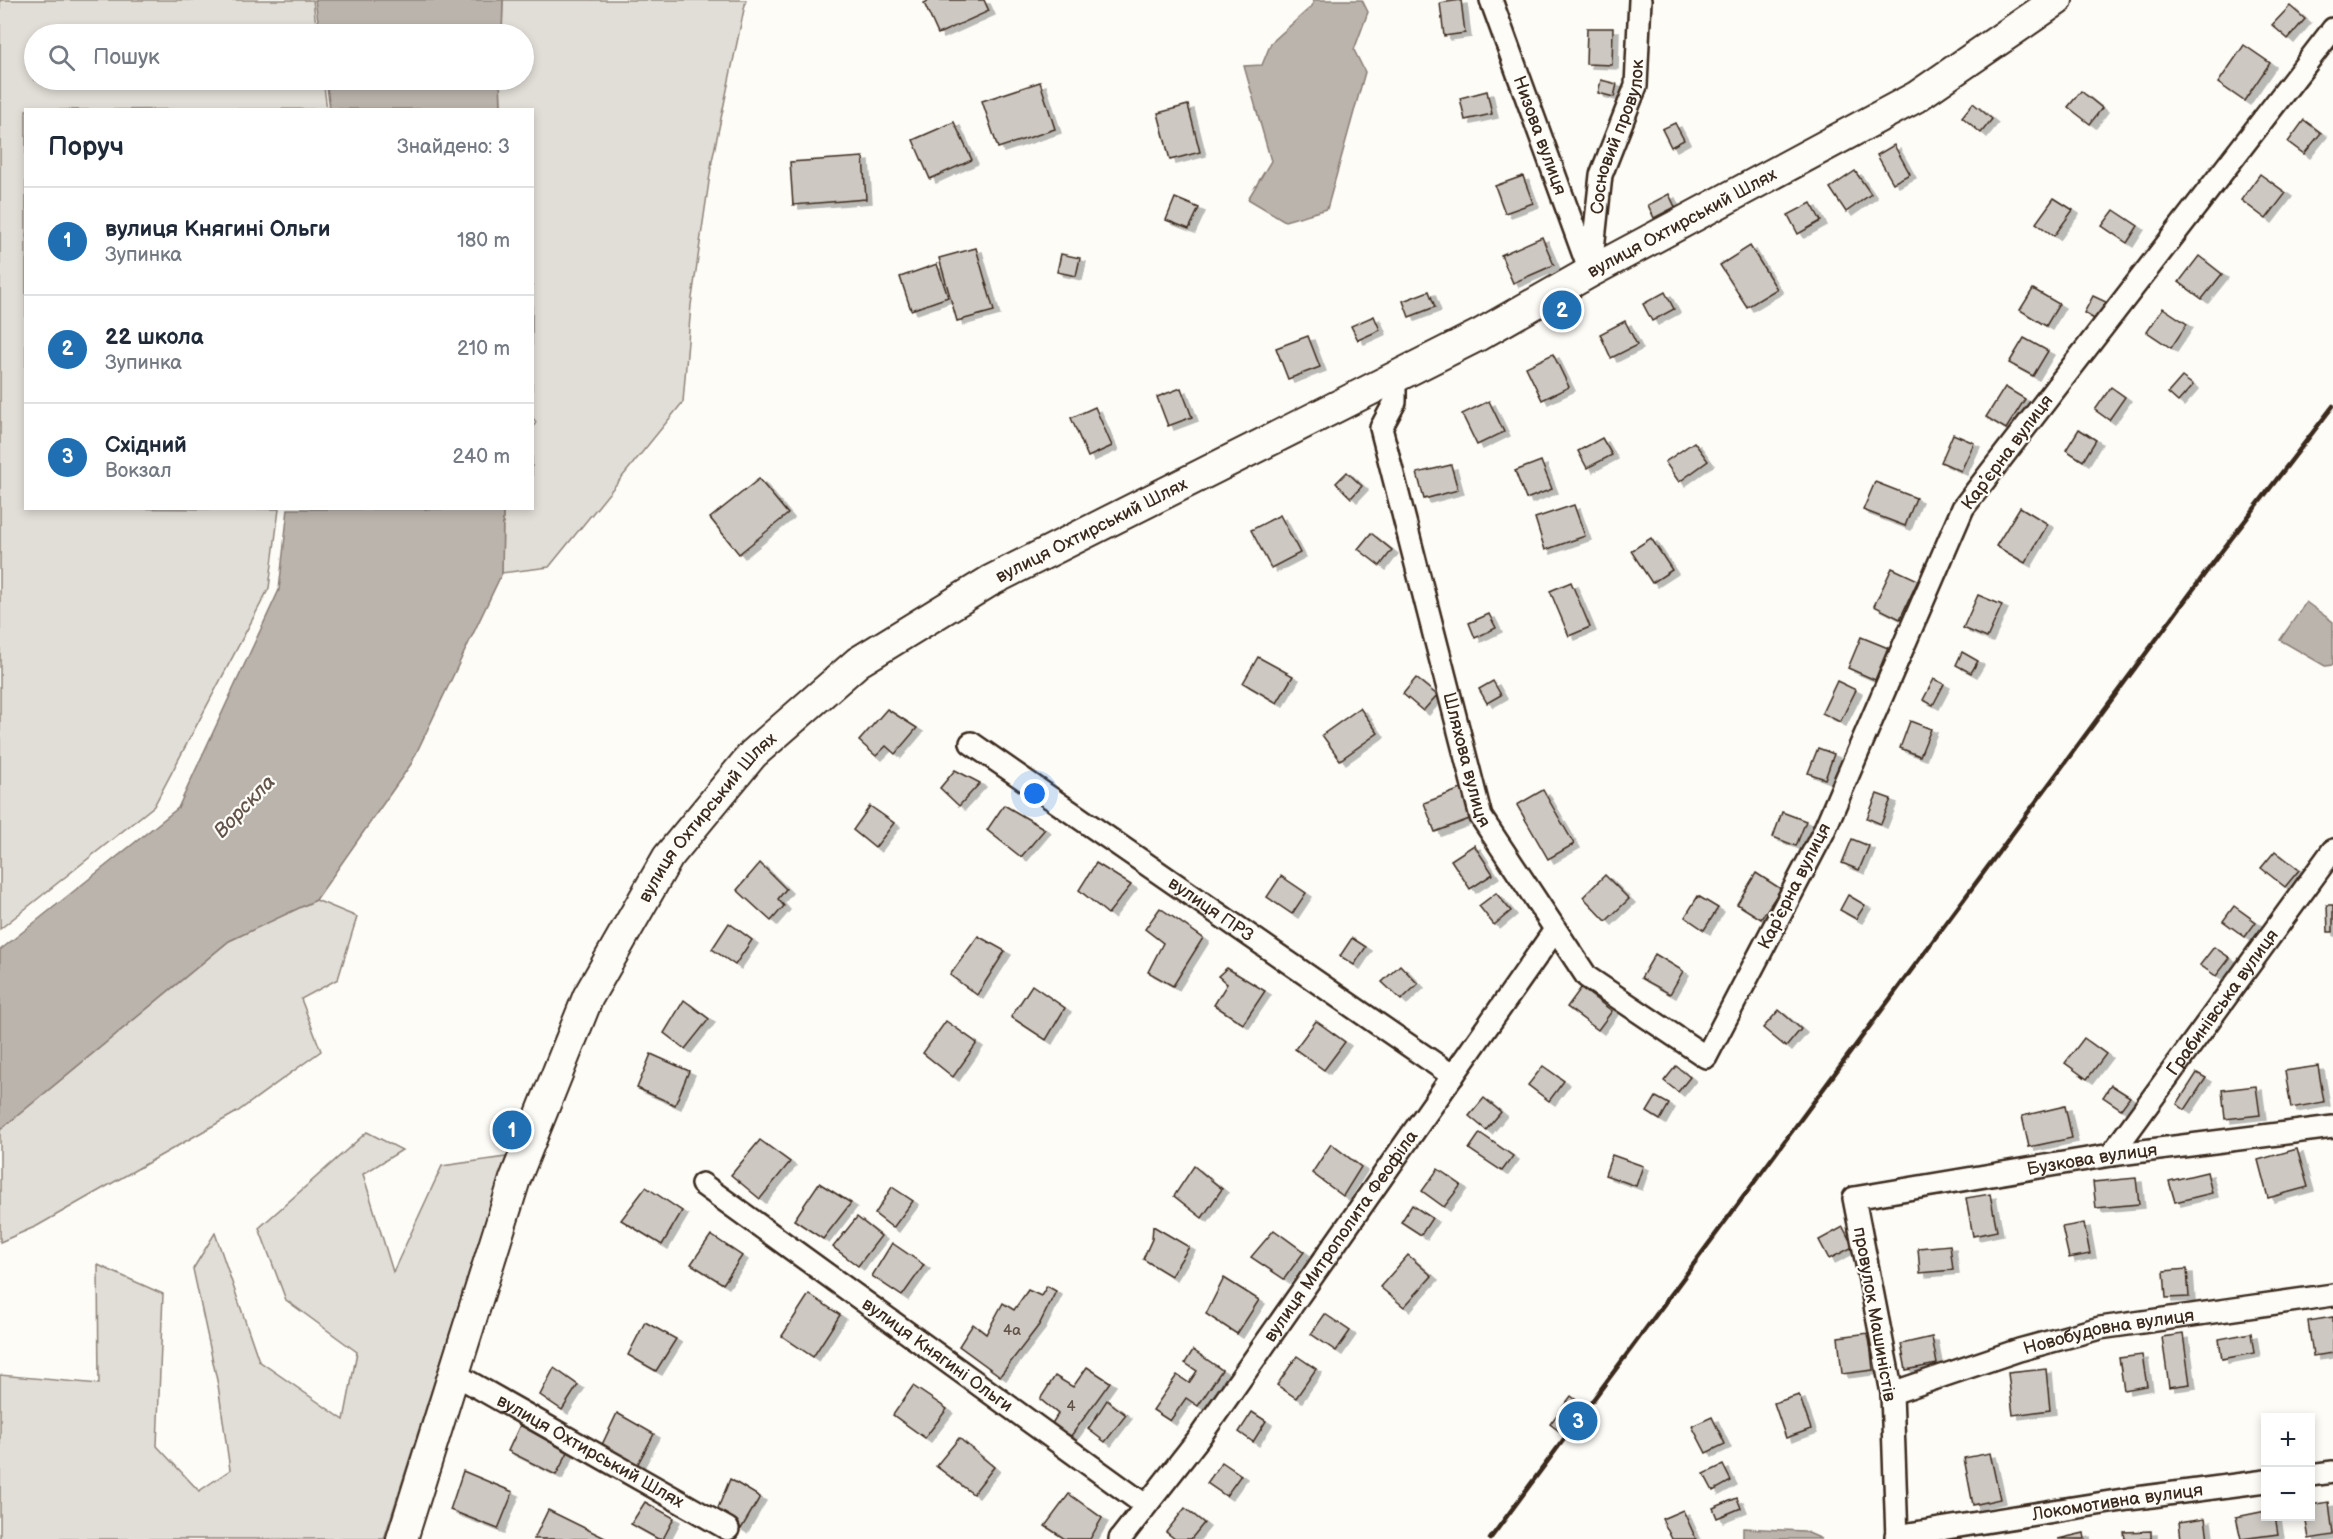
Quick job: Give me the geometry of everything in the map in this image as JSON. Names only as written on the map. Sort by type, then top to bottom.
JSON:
[{"type":"main road","name":"вулиця Охтирський Шлях","points":[[402,1539],[515,1179],[588,997],[668,857],[753,754],[858,662],[990,581],[1479,335],[1590,272],[1916,97],[2057,0]]},
{"type":"street","name":"Низова вулиця","points":[[1491,0],[1590,272]]},
{"type":"street","name":"Сосновий провулок","points":[[1590,272],[1601,175],[1636,86],[1640,0]]},
{"type":"street","name":"Карʼєрна вулиця","points":[[1706,1057],[1823,833],[1963,508],[2333,29]]},
{"type":"street","name":"Шляхова вулиця","points":[[1395,378],[1395,402],[1381,428],[1481,817],[1587,977],[1706,1057]]},
{"type":"street","name":"вулиця ПРЗ","points":[[971,743],[1453,1076]]},
{"type":"street","name":"Грабинівська вулиця","points":[[2111,1155],[2333,850]]},
{"type":"street","name":"вулиця Митрополита Феофіла","points":[[1120,1539],[1199,1438],[1555,930]]},
{"type":"street","name":"Бузкова вулиця","points":[[1854,1198],[2111,1155],[2333,1127]]},
{"type":"street","name":"вулиця Княгині Ольги","points":[[702,1184],[1145,1505]]},
{"type":"street","name":"провулок Машиністів","points":[[1854,1198],[1892,1393],[1897,1538]]},
{"type":"street","name":"Новобудовна вулиця","points":[[1892,1393],[2019,1350],[2100,1328],[2333,1295]]},
{"type":"street","name":"вулиця Охтирський Шлях","points":[[453,1373],[728,1529]]},
{"type":"street","points":[[2315,1474],[2333,1472]]},
{"type":"street","name":"Локомотивна вулиця","points":[[1897,1538],[2129,1499],[2261,1482]]},
{"type":"shaded area","points":[[0,0],[313,0],[316,24],[24,24],[24,90],[324,90],[327,108],[24,108],[24,510],[279,510],[269,588],[154,806],[0,929]]},
{"type":"shaded area","points":[[503,0],[746,0],[712,161],[691,305],[683,402],[549,567],[502,573],[503,510],[534,510],[534,426],[536,422],[534,420],[534,108],[501,108],[500,90],[534,90],[534,24],[502,24]]},
{"type":"shaded area","points":[[316,900],[357,917],[338,979],[301,999],[321,1051],[237,1112],[37,1226],[0,1242],[0,1130],[229,941]]},
{"type":"shaded area","points":[[367,1132],[402,1150],[363,1174],[393,1272],[442,1166],[506,1157],[384,1539],[0,1539],[0,1375],[99,1384],[98,1265],[163,1294],[157,1446],[199,1491],[230,1470],[218,1385],[193,1269],[215,1233],[259,1361],[344,1420],[357,1352],[286,1300],[259,1228]]},
{"type":"water","points":[[315,0],[503,0],[502,24],[319,24]]},
{"type":"water","points":[[1314,0],[1362,0],[1368,12],[1354,50],[1365,72],[1327,209],[1285,221],[1248,199],[1271,161],[1244,66],[1262,65],[1271,43],[1312,6]]},
{"type":"water","points":[[327,90],[500,90],[501,108],[330,108]]},
{"type":"water","name":"Ворскла","points":[[288,510],[503,510],[502,573],[411,764],[316,900],[229,941],[0,1130],[0,950],[178,808],[279,590]]},
{"type":"water","points":[[2306,602],[2333,622],[2333,665],[2325,666],[2280,640]]},
{"type":"water","points":[[1743,1528],[1804,1531],[1822,1539],[1743,1539]]},
{"type":"building","points":[[930,0],[984,0],[989,11],[938,34],[924,3]]},
{"type":"building","points":[[1461,0],[1465,33],[1444,36],[1440,3]]},
{"type":"building","points":[[2290,6],[2305,19],[2288,39],[2272,25]]},
{"type":"building","points":[[1587,28],[1613,28],[1612,65],[1586,64]]},
{"type":"building","points":[[2244,45],[2270,63],[2244,101],[2218,83]]},
{"type":"building","points":[[1601,80],[1617,84],[1614,97],[1598,93]]},
{"type":"building","points":[[1040,82],[1055,129],[998,148],[982,101]]},
{"type":"building","points":[[1487,91],[1492,114],[1465,120],[1460,98]]},
{"type":"building","points":[[2081,91],[2102,108],[2090,124],[2068,107]]},
{"type":"building","points":[[1973,103],[1992,119],[1981,133],[1962,117]]},
{"type":"building","points":[[1188,105],[1200,152],[1170,160],[1158,113]]},
{"type":"building","points":[[2304,120],[2321,133],[2304,154],[2288,142]]},
{"type":"building","points":[[954,122],[972,160],[930,179],[913,140]]},
{"type":"building","points":[[1675,123],[1684,140],[1671,147],[1662,129]]},
{"type":"building","points":[[1894,145],[1910,174],[1893,183],[1877,155]]},
{"type":"building","points":[[863,157],[866,199],[793,205],[790,162]]},
{"type":"building","points":[[1855,171],[1871,194],[1846,212],[1830,188]]},
{"type":"building","points":[[2260,174],[2286,193],[2266,219],[2241,200]]},
{"type":"building","points":[[1523,176],[1533,203],[1505,213],[1495,186]]},
{"type":"building","points":[[1669,194],[1675,207],[1654,218],[1648,205]]},
{"type":"building","points":[[1175,198],[1199,208],[1189,229],[1166,220]]},
{"type":"building","points":[[2054,198],[2073,210],[2054,236],[2036,223]]},
{"type":"building","points":[[1811,203],[1821,221],[1798,234],[1788,215]]},
{"type":"building","points":[[2114,210],[2138,226],[2127,243],[2102,226]]},
{"type":"building","points":[[1542,237],[1554,265],[1513,283],[1501,255]]},
{"type":"building","points":[[1750,246],[1777,289],[1747,307],[1720,265]]},
{"type":"building","points":[[976,248],[994,311],[957,321],[939,258]]},
{"type":"building","points":[[1061,254],[1080,258],[1076,276],[1057,272]]},
{"type":"building","points":[[2199,256],[2222,274],[2202,299],[2179,282]]},
{"type":"building","points":[[937,264],[948,297],[911,310],[900,277]]},
{"type":"building","points":[[2033,289],[2059,304],[2046,326],[2020,310]]},
{"type":"building","points":[[1429,291],[1435,307],[1409,317],[1403,301]]},
{"type":"building","points":[[1665,292],[1674,309],[1652,321],[1643,304]]},
{"type":"building","points":[[2093,296],[2106,302],[2096,320],[2084,313]]},
{"type":"building","points":[[2163,308],[2187,324],[2171,348],[2147,332]]},
{"type":"building","points":[[1374,316],[1380,330],[1358,340],[1351,326]]},
{"type":"building","points":[[1625,321],[1637,345],[1611,358],[1600,334]]},
{"type":"building","points":[[1308,336],[1320,367],[1288,379],[1276,348]]},
{"type":"building","points":[[2024,338],[2048,351],[2033,376],[2009,363]]},
{"type":"building","points":[[1553,354],[1569,387],[1542,400],[1526,367]]},
{"type":"building","points":[[2182,377],[2193,385],[2178,402],[2168,393]]},
{"type":"building","points":[[2005,387],[2025,399],[2006,429],[1986,417]]},
{"type":"building","points":[[2111,387],[2125,397],[2109,420],[2095,410]]},
{"type":"building","points":[[1181,388],[1192,417],[1168,426],[1157,397]]},
{"type":"building","points":[[1489,401],[1504,432],[1477,445],[1462,414]]},
{"type":"building","points":[[1095,407],[1112,446],[1088,457],[1071,418]]},
{"type":"building","points":[[2079,429],[2096,440],[2083,461],[2066,450]]},
{"type":"building","points":[[1953,434],[1974,443],[1961,471],[1941,462]]},
{"type":"building","points":[[1602,438],[1612,455],[1587,468],[1578,451]]},
{"type":"building","points":[[1694,442],[1708,461],[1679,482],[1665,462]]},
{"type":"building","points":[[1541,461],[1552,489],[1526,499],[1515,471]]},
{"type":"building","points":[[1451,465],[1458,490],[1424,499],[1417,473]]},
{"type":"building","points":[[1347,472],[1362,486],[1351,498],[1336,483]]},
{"type":"building","points":[[759,479],[788,514],[739,554],[710,518]]},
{"type":"building","points":[[1875,482],[1916,498],[1905,526],[1863,510]]},
{"type":"building","points":[[1574,505],[1585,536],[1545,550],[1535,518]]},
{"type":"building","points":[[2020,507],[2048,524],[2025,563],[1996,546]]},
{"type":"building","points":[[1280,515],[1300,553],[1271,568],[1251,530]]},
{"type":"building","points":[[1371,533],[1392,550],[1380,566],[1358,549]]},
{"type":"building","points":[[1651,538],[1672,570],[1652,583],[1631,551]]},
{"type":"building","points":[[1892,568],[1918,580],[1900,619],[1874,606]]},
{"type":"building","points":[[1571,582],[1590,627],[1569,636],[1550,591]]},
{"type":"building","points":[[1978,595],[2002,605],[1987,638],[1963,628]]},
{"type":"building","points":[[1489,614],[1496,628],[1475,638],[1469,623]]},
{"type":"building","points":[[1861,637],[1888,648],[1875,680],[1848,668]]},
{"type":"building","points":[[1962,652],[1978,661],[1971,673],[1956,665]]},
{"type":"building","points":[[1258,657],[1293,676],[1277,703],[1243,683]]},
{"type":"building","points":[[1416,678],[1437,695],[1423,711],[1403,694]]},
{"type":"building","points":[[1934,679],[1944,684],[1933,705],[1923,700]]},
{"type":"building","points":[[1493,681],[1501,695],[1487,703],[1479,689]]},
{"type":"building","points":[[1837,681],[1856,690],[1840,722],[1822,713]]},
{"type":"building","points":[[1360,708],[1378,733],[1340,760],[1322,735]]},
{"type":"building","points":[[887,709],[917,728],[895,754],[886,746],[876,756],[859,741]]},
{"type":"building","points":[[1910,721],[1931,729],[1920,756],[1900,748]]},
{"type":"building","points":[[1818,748],[1834,754],[1825,779],[1808,773]]},
{"type":"building","points":[[955,770],[980,783],[959,806],[940,788]]},
{"type":"building","points":[[1461,789],[1472,818],[1435,832],[1424,803]]},
{"type":"building","points":[[1543,790],[1574,844],[1548,859],[1517,805]]},
{"type":"building","points":[[1877,794],[1891,799],[1881,824],[1867,818]]},
{"type":"building","points":[[1004,805],[1045,829],[1021,857],[987,830]]},
{"type":"building","points":[[870,806],[894,823],[875,848],[853,830]]},
{"type":"building","points":[[1782,812],[1806,821],[1796,846],[1773,837]]},
{"type":"building","points":[[1852,839],[1869,846],[1859,870],[1842,863]]},
{"type":"building","points":[[1474,845],[1493,874],[1470,889],[1451,860]]},
{"type":"building","points":[[2275,851],[2299,870],[2285,887],[2261,868]]},
{"type":"building","points":[[760,863],[786,889],[778,899],[784,906],[771,921],[737,890]]},
{"type":"building","points":[[1096,863],[1131,885],[1108,914],[1079,890]]},
{"type":"building","points":[[1756,873],[1781,889],[1761,919],[1737,904]]},
{"type":"building","points":[[1605,875],[1629,899],[1606,921],[1583,897]]},
{"type":"building","points":[[1281,876],[1306,893],[1292,914],[1267,897]]},
{"type":"building","points":[[1496,893],[1511,911],[1494,925],[1479,906]]},
{"type":"building","points":[[1848,895],[1865,905],[1856,919],[1840,910]]},
{"type":"building","points":[[1698,896],[1718,908],[1704,930],[1685,917]]},
{"type":"building","points":[[2327,905],[2333,905],[2333,932],[2328,932]]},
{"type":"building","points":[[2234,906],[2256,922],[2245,937],[2223,921]]},
{"type":"building","points":[[1160,908],[1203,938],[1173,986],[1148,972],[1163,943],[1145,929]]},
{"type":"building","points":[[729,923],[752,940],[735,965],[712,949]]},
{"type":"building","points":[[978,936],[1005,951],[977,995],[950,975]]},
{"type":"building","points":[[1352,938],[1366,947],[1354,965],[1340,956]]},
{"type":"building","points":[[2214,947],[2230,958],[2216,976],[2200,965]]},
{"type":"building","points":[[1655,954],[1683,971],[1670,994],[1641,978]]},
{"type":"building","points":[[1400,965],[1418,984],[1401,1000],[1382,982]]},
{"type":"building","points":[[1227,968],[1265,991],[1243,1024],[1214,1005],[1227,984],[1218,976]]},
{"type":"building","points":[[1032,985],[1065,1008],[1046,1040],[1011,1017]]},
{"type":"building","points":[[1581,988],[1612,1011],[1598,1030],[1567,1007]]},
{"type":"building","points":[[684,1000],[709,1019],[685,1049],[664,1033]]},
{"type":"building","points":[[1779,1010],[1801,1029],[1786,1047],[1763,1028]]},
{"type":"building","points":[[946,1021],[977,1043],[953,1077],[923,1053]]},
{"type":"building","points":[[1316,1021],[1345,1042],[1324,1070],[1295,1049]]},
{"type":"building","points":[[2084,1038],[2106,1054],[2087,1079],[2065,1063]]},
{"type":"building","points":[[651,1054],[689,1071],[675,1105],[637,1088]]},
{"type":"building","points":[[1543,1066],[1564,1081],[1549,1101],[1528,1085]]},
{"type":"building","points":[[1676,1066],[1690,1077],[1678,1092],[1664,1081]]},
{"type":"building","points":[[2318,1066],[2324,1102],[2291,1108],[2285,1071]]},
{"type":"building","points":[[2197,1073],[2206,1078],[2185,1110],[2177,1104]]},
{"type":"building","points":[[2111,1085],[2130,1097],[2121,1109],[2103,1097]]},
{"type":"building","points":[[2256,1086],[2260,1115],[2225,1119],[2222,1090]]},
{"type":"building","points":[[1656,1097],[1669,1104],[1660,1120],[1647,1112]]},
{"type":"building","points":[[1484,1098],[1501,1112],[1486,1130],[1469,1116]]},
{"type":"building","points":[[2065,1106],[2072,1138],[2029,1147],[2022,1116]]},
{"type":"building","points":[[1480,1133],[1513,1156],[1502,1171],[1469,1149]]},
{"type":"building","points":[[760,1140],[790,1162],[760,1199],[731,1175]]},
{"type":"building","points":[[1331,1144],[1361,1167],[1343,1196],[1312,1173]]},
{"type":"building","points":[[2297,1149],[2308,1187],[2268,1198],[2258,1160]]},
{"type":"building","points":[[1612,1155],[1643,1166],[1636,1186],[1605,1175]]},
{"type":"building","points":[[1194,1166],[1222,1189],[1202,1218],[1174,1196]]},
{"type":"building","points":[[1438,1169],[1461,1185],[1444,1207],[1422,1191]]},
{"type":"building","points":[[2207,1172],[2212,1193],[2175,1202],[2169,1181]]},
{"type":"building","points":[[2136,1178],[2139,1204],[2096,1208],[2093,1182]]},
{"type":"building","points":[[819,1183],[851,1203],[823,1239],[794,1220]]},
{"type":"building","points":[[646,1187],[682,1211],[662,1245],[621,1220]]},
{"type":"building","points":[[892,1187],[913,1201],[893,1228],[875,1214]]},
{"type":"building","points":[[1990,1194],[1997,1231],[1973,1236],[1966,1198]]},
{"type":"building","points":[[1412,1205],[1432,1218],[1421,1235],[1401,1222]]},
{"type":"building","points":[[857,1217],[881,1236],[858,1266],[833,1247]]},
{"type":"building","points":[[2084,1223],[2090,1254],[2069,1258],[2062,1227]]},
{"type":"building","points":[[1153,1226],[1189,1247],[1171,1276],[1143,1259],[1152,1239]]},
{"type":"building","points":[[1843,1227],[1853,1247],[1829,1259],[1819,1240]]},
{"type":"building","points":[[1274,1230],[1304,1252],[1284,1279],[1251,1257]]},
{"type":"building","points":[[711,1235],[742,1256],[723,1284],[691,1264]]},
{"type":"building","points":[[892,1243],[924,1265],[902,1296],[872,1276]]},
{"type":"building","points":[[1950,1245],[1953,1270],[1920,1273],[1918,1248]]},
{"type":"building","points":[[1408,1255],[1432,1276],[1404,1307],[1380,1287]]},
{"type":"building","points":[[2187,1269],[2189,1297],[2166,1298],[2164,1271]]},
{"type":"building","points":[[1224,1278],[1259,1300],[1237,1334],[1206,1314]]},
{"type":"building","points":[[1047,1286],[1056,1291],[1039,1325],[1000,1376],[959,1346],[973,1324],[986,1334],[1003,1303],[1014,1310],[1028,1290],[1041,1296]]},
{"type":"building","points":[[809,1294],[840,1315],[813,1357],[782,1336]]},
{"type":"building","points":[[1325,1314],[1350,1331],[1336,1351],[1311,1334]]},
{"type":"building","points":[[2333,1317],[2333,1353],[2313,1356],[2308,1321]]},
{"type":"building","points":[[645,1322],[676,1339],[656,1371],[628,1355]]},
{"type":"building","points":[[1869,1333],[1873,1370],[1842,1374],[1838,1337]]},
{"type":"building","points":[[2251,1333],[2254,1353],[2222,1359],[2219,1339]]},
{"type":"building","points":[[2183,1334],[2190,1384],[2169,1387],[2162,1337]]},
{"type":"building","points":[[1932,1337],[1937,1364],[1906,1370],[1901,1344]]},
{"type":"building","points":[[1193,1350],[1222,1370],[1198,1406],[1186,1398],[1170,1421],[1153,1410],[1177,1375],[1189,1383],[1197,1371],[1185,1363]]},
{"type":"building","points":[[2142,1355],[2147,1386],[2124,1390],[2119,1358]]},
{"type":"building","points":[[1297,1356],[1316,1369],[1296,1398],[1277,1385]]},
{"type":"building","points":[[1087,1367],[1110,1382],[1071,1436],[1051,1425],[1058,1414],[1040,1399],[1055,1376],[1073,1387]]},
{"type":"building","points":[[554,1368],[578,1385],[562,1410],[540,1395]]},
{"type":"building","points":[[2046,1369],[2050,1410],[2013,1415],[2008,1373]]},
{"type":"building","points":[[913,1386],[947,1409],[925,1438],[893,1415]]},
{"type":"building","points":[[1799,1395],[1811,1429],[1786,1438],[1774,1403]]},
{"type":"building","points":[[1571,1396],[1580,1403],[1559,1431],[1550,1424]]},
{"type":"building","points":[[1107,1400],[1126,1415],[1105,1442],[1088,1429]]},
{"type":"building","points":[[1252,1412],[1266,1421],[1253,1442],[1239,1432]]},
{"type":"building","points":[[617,1413],[654,1434],[635,1469],[600,1449]]},
{"type":"building","points":[[1712,1417],[1725,1444],[1706,1453],[1692,1426]]},
{"type":"building","points":[[520,1425],[568,1452],[556,1475],[508,1451]]},
{"type":"building","points":[[959,1438],[994,1467],[973,1494],[936,1466]]},
{"type":"building","points":[[1990,1453],[2000,1499],[1973,1505],[1964,1458]]},
{"type":"building","points":[[1222,1462],[1241,1475],[1226,1496],[1207,1483]]},
{"type":"building","points":[[1723,1465],[1731,1481],[1713,1491],[1704,1474]]},
{"type":"building","points":[[463,1471],[513,1492],[498,1529],[450,1510]]},
{"type":"building","points":[[730,1479],[760,1497],[741,1529],[716,1513]]},
{"type":"building","points":[[1069,1494],[1102,1518],[1090,1539],[1065,1539],[1045,1526]]},
{"type":"building","points":[[1737,1498],[1741,1508],[1717,1518],[1713,1508]]},
{"type":"building","points":[[645,1502],[674,1518],[663,1539],[658,1539],[631,1524]]},
{"type":"building","points":[[2329,1502],[2333,1535],[2309,1539],[2306,1521],[2315,1521],[2315,1504]]},
{"type":"building","points":[[1185,1508],[1204,1523],[1191,1539],[1175,1539],[1166,1532]]},
{"type":"building","points":[[548,1510],[607,1539],[534,1539]]},
{"type":"building","points":[[1683,1510],[1696,1539],[1672,1539],[1662,1519]]},
{"type":"building","points":[[2261,1512],[2261,1521],[2276,1521],[2278,1534],[2241,1539],[2236,1517]]},
{"type":"building","points":[[2205,1518],[2208,1539],[2181,1539],[2179,1522]]},
{"type":"building","points":[[2151,1531],[2151,1539],[2125,1539],[2124,1532]]},
{"type":"building","points":[[2084,1533],[2085,1539],[2058,1539]]},
{"type":"railway","points":[[1490,1539],[2218,556],[2333,406]]},
{"type":"place","name":"22 школа","points":[[1562,310]]},
{"type":"place","name":"вулиця Княгині Ольги","points":[[512,1130]]},
{"type":"place","name":"Східний","points":[[1578,1421]]}]
